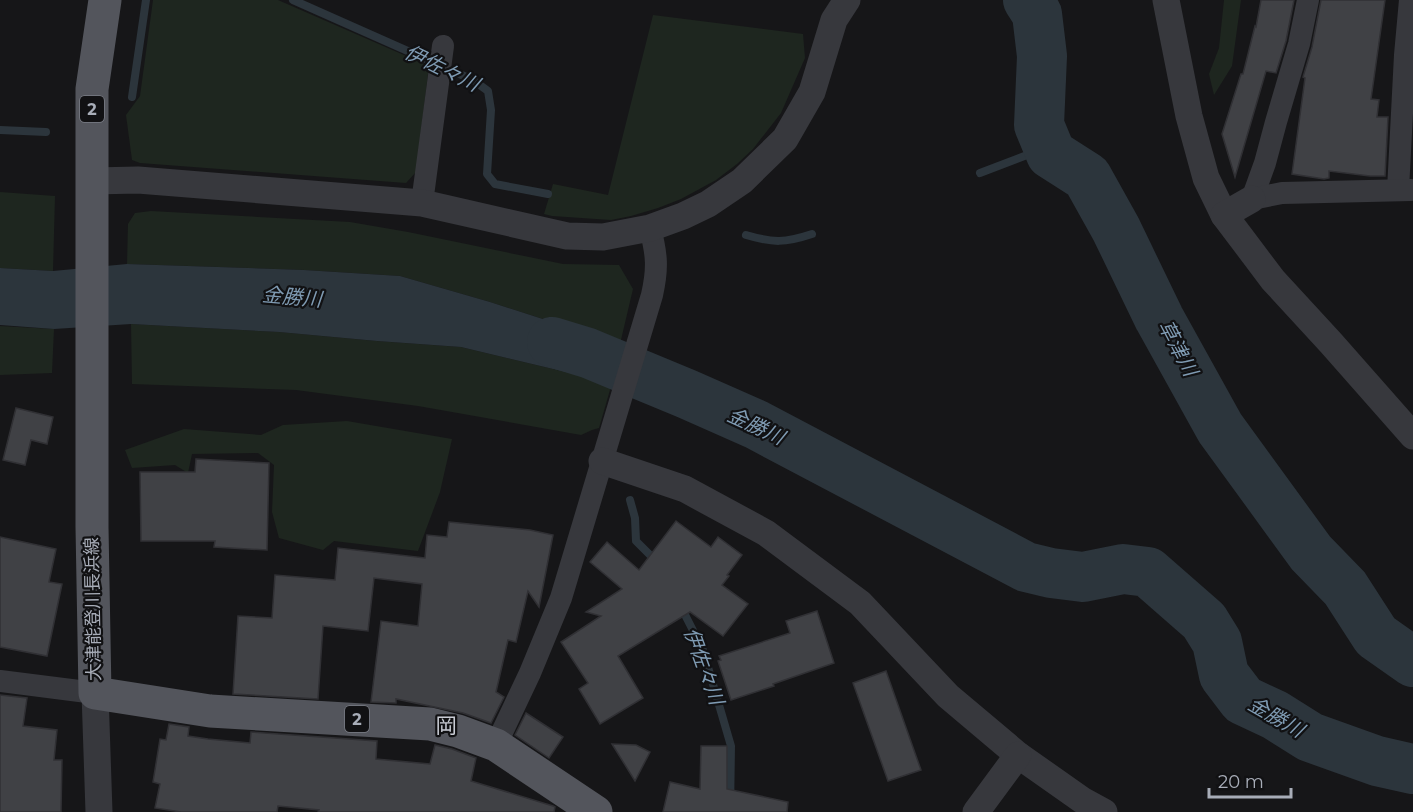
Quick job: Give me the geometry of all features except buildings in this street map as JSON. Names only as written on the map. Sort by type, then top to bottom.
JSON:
[{"type":"main road","name":"大津能登川長浜線","points":[[105,0],[92,89],[92,527],[95,693],[210,711],[430,724],[458,731],[496,745],[596,812]]},
{"type":"street","points":[[93,181],[138,180],[422,202],[567,236],[603,237],[650,228],[708,204],[734,187],[758,167],[785,139],[812,92],[834,20],[847,0]]},
{"type":"street","points":[[1166,0],[1189,116],[1200,158],[1206,178],[1224,215],[1273,280],[1413,436]]},
{"type":"street","points":[[1252,199],[1265,163],[1299,44],[1308,0]]},
{"type":"street","points":[[1224,215],[1252,199],[1282,193],[1405,190],[1405,55],[1410,0]]},
{"type":"street","points":[[422,202],[443,46]]},
{"type":"street","points":[[496,745],[530,673],[561,598],[652,295],[657,274],[657,261],[650,228]]},
{"type":"street","points":[[604,454],[685,489],[766,533],[860,603],[948,696],[1018,755],[1082,800],[1104,812]]},
{"type":"street","points":[[0,681],[95,693],[99,812]]},
{"type":"street","points":[[976,812],[1018,755]]},
{"type":"shaded area","points":[[153,0],[278,0],[429,66],[416,172],[406,183],[140,163],[132,160],[126,115],[140,96]]},
{"type":"shaded area","points":[[1224,0],[1241,0],[1232,66],[1214,95],[1209,74],[1219,48]]},
{"type":"shaded area","points":[[653,15],[803,34],[805,58],[781,113],[753,149],[737,164],[716,180],[681,199],[658,208],[611,220],[544,214],[553,184],[608,195]]},
{"type":"shaded area","points":[[0,192],[55,196],[53,271],[0,268]]},
{"type":"shaded area","points":[[151,211],[350,222],[563,264],[619,265],[633,289],[620,344],[400,276],[127,264],[128,224],[135,213]]},
{"type":"shaded area","points":[[131,324],[279,332],[461,347],[612,383],[599,428],[581,435],[418,406],[296,390],[132,384]]},
{"type":"shaded area","points":[[0,326],[54,329],[52,373],[0,375]]},
{"type":"shaded area","points":[[347,421],[452,439],[440,492],[418,551],[334,541],[323,550],[279,538],[272,512],[274,465],[258,453],[192,454],[188,473],[175,465],[132,468],[125,450],[184,429],[261,435],[283,425]]},
{"type":"water","points":[[127,264],[400,276],[620,344],[612,383],[461,347],[279,332],[131,324],[54,329],[0,325],[0,268],[53,271]]},
{"type":"waterway","points":[[132,97],[146,0]]},
{"type":"waterway","name":"伊佐々川","points":[[293,0],[473,80],[488,91],[491,110],[487,174],[495,184],[548,194]]},
{"type":"waterway","name":"草津川","points":[[1028,0],[1037,14],[1042,56],[1039,125],[1051,154],[1087,177],[1116,229],[1159,318],[1220,428],[1311,553],[1345,588],[1376,636],[1413,662]]},
{"type":"waterway","points":[[0,130],[46,132]]},
{"type":"waterway","name":"伊佐々川","points":[[980,173],[1040,150],[1051,154]]},
{"type":"waterway","name":"伊佐々川","points":[[746,235],[779,241],[812,234]]},
{"type":"waterway","name":"金勝川","points":[[552,342],[588,353],[757,425],[1026,567],[1083,577],[1123,569],[1148,572],[1204,621],[1217,642],[1224,675],[1243,700],[1275,715],[1310,737],[1377,761],[1413,769]]},
{"type":"waterway","name":"伊佐々川","points":[[630,500],[635,518],[636,541],[657,562]]},
{"type":"waterway","name":"伊佐々川","points":[[680,605],[703,650],[731,746],[730,812]]},
{"type":"district","name":"岡","points":[[446,725]]}]
